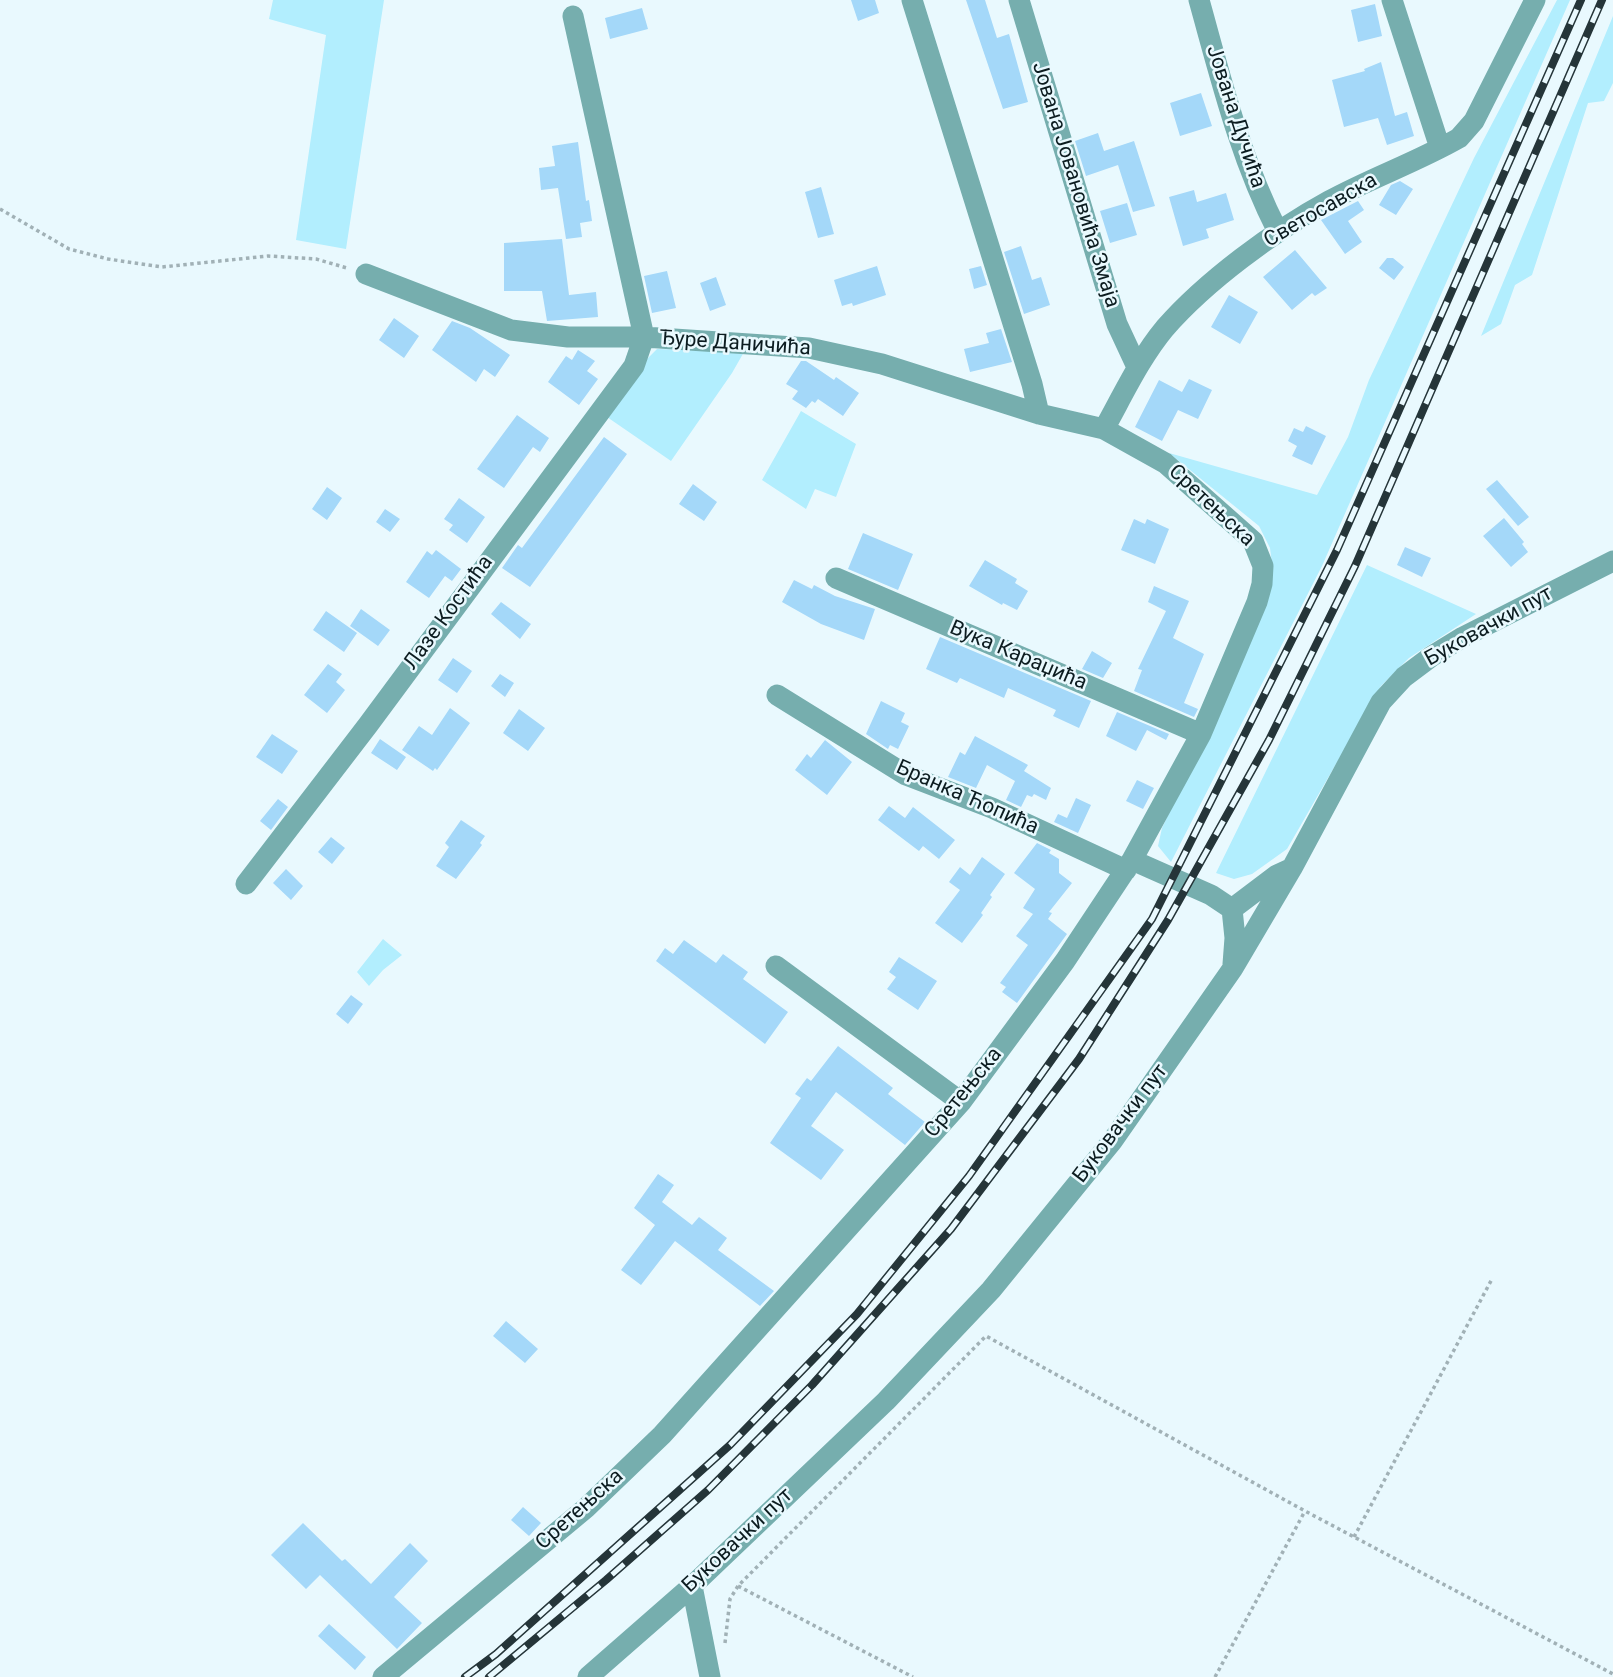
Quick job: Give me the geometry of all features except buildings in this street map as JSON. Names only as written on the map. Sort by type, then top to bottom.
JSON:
[{"type":"street","points":[[912,0],[1039,414]]},
{"type":"street","name":"Јована Јовановића Змаја","points":[[1019,0],[1117,324],[1137,367]]},
{"type":"street","name":"Јована Дучића","points":[[1199,0],[1240,144],[1260,197],[1278,232]]},
{"type":"street","points":[[1392,0],[1440,148]]},
{"type":"street","name":"Светосавска","points":[[1104,429],[1137,367],[1164,330],[1198,293],[1278,232],[1329,201],[1459,138],[1474,121],[1527,6]]},
{"type":"street","points":[[573,16],[644,337]]},
{"type":"street","name":"Ђуре Даничића","points":[[366,274],[511,330],[568,337],[644,337],[809,348],[881,364],[1039,414],[1104,429]]},
{"type":"street","name":"Лазе Костића","points":[[246,884],[634,366],[644,337]]},
{"type":"street","name":"Сретењска","points":[[383,1677],[586,1508],[662,1435],[961,1102],[1065,961],[1129,865],[1201,734],[1257,602],[1263,566],[1253,541],[1228,517],[1165,463],[1104,429]]},
{"type":"street","name":"Буковачки пут","points":[[588,1677],[692,1586],[886,1401],[990,1290],[1113,1140],[1233,968],[1292,868],[1381,702],[1404,677],[1463,637],[1613,561]]},
{"type":"street","name":"Вука Караџића","points":[[836,578],[1201,734]]},
{"type":"street","name":"Бранка Ћопића","points":[[777,695],[906,775],[1129,865],[1211,895],[1232,909]]},
{"type":"street","points":[[1233,968],[1235,938],[1232,909],[1277,875],[1292,868]]},
{"type":"street","points":[[776,966],[961,1102]]},
{"type":"street","points":[[692,1586],[710,1677]]},
{"type":"path","points":[[0,209],[69,249],[108,259],[162,267],[268,256],[316,259],[366,274]]},
{"type":"path","points":[[1354,1537],[1492,1279]]},
{"type":"path","points":[[726,1650],[730,1599],[738,1586],[986,1336],[1305,1511],[1613,1674]]},
{"type":"path","points":[[1215,1677],[1305,1511]]},
{"type":"path","points":[[738,1586],[913,1677]]},
{"type":"shaded area","points":[[273,0],[384,0],[346,249],[296,240],[326,35],[269,19]]},
{"type":"shaded area","points":[[1557,0],[1570,0],[1322,566],[1171,862],[1158,846],[1162,828],[1261,615],[1273,572],[1270,548],[1259,526],[1169,453],[1317,495],[1348,437],[1369,380],[1474,158]]},
{"type":"shaded area","points":[[1613,16],[1613,83],[1604,101],[1588,103],[1532,275],[1515,285],[1501,324],[1481,336]]},
{"type":"shaded area","points":[[657,349],[744,352],[671,461],[607,417],[646,360]]},
{"type":"shaded area","points":[[801,411],[856,444],[836,497],[815,489],[806,509],[762,480]]},
{"type":"shaded area","points":[[1367,565],[1476,614],[1409,658],[1381,686],[1287,849],[1252,874],[1234,879],[1216,873]]},
{"type":"shaded area","points":[[383,939],[402,955],[369,986],[357,972]]},
{"type":"railway","points":[[465,1677],[496,1654],[730,1445],[857,1314],[969,1176],[1152,919],[1337,550],[1581,0]]},
{"type":"railway","points":[[489,1677],[606,1580],[708,1490],[812,1385],[951,1229],[1079,1059],[1168,920],[1269,740],[1355,566],[1602,0]]}]
